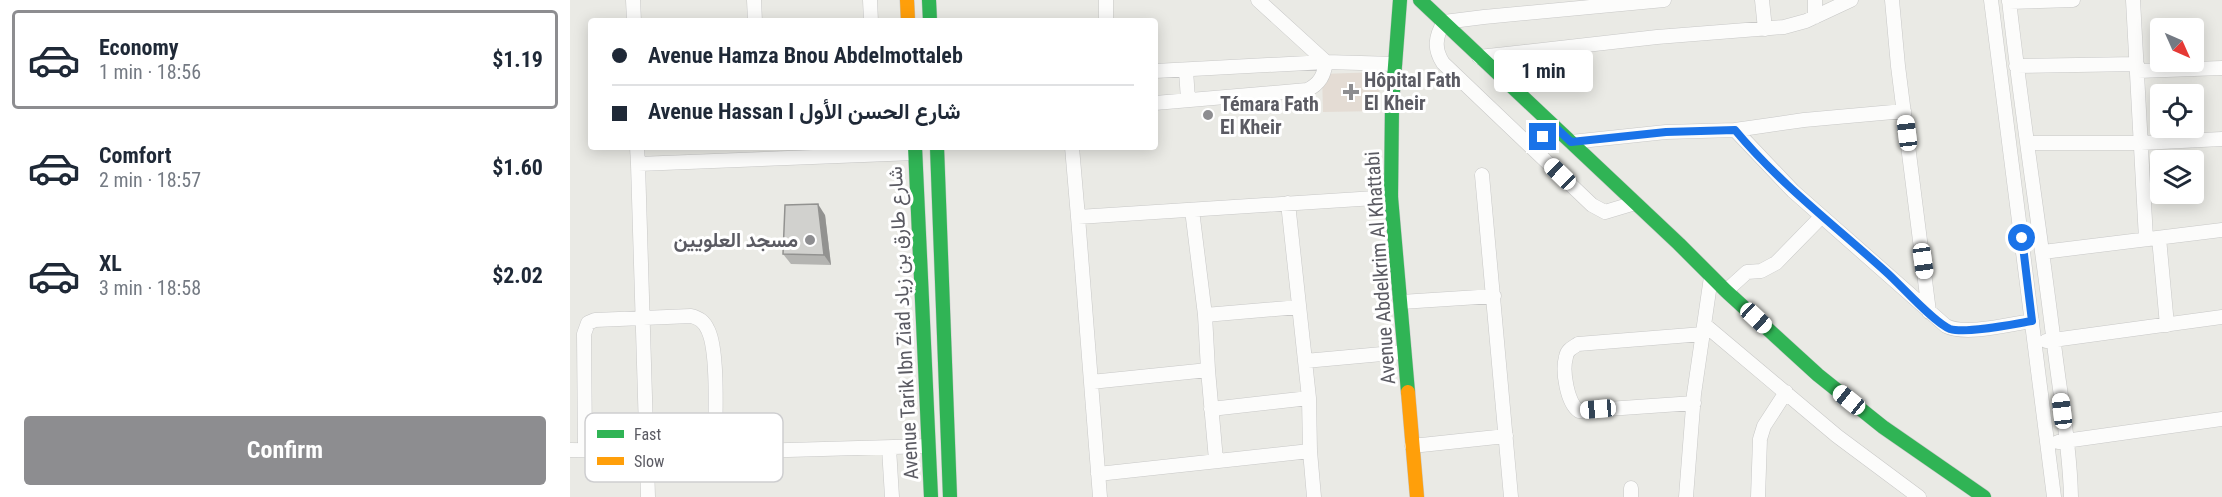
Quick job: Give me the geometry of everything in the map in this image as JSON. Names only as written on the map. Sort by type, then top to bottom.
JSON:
[{"type":"main road","points":[[907,0],[908,18]]},
{"type":"main road","points":[[928,0],[930,18]]},
{"type":"main road","name":"Avenue Abdelkrim Al Khattabi","points":[[1400,0],[1391,135],[1391,196],[1417,497]]},
{"type":"main road","points":[[1420,0],[1711,277],[1841,394],[1914,449],[1984,496]]},
{"type":"main road","name":"Avenue Tarik Ibn Ziad شارع طارق بن زياد","points":[[915,150],[931,497]]},
{"type":"main road","name":"Avenue Tarik Ibn Ziad شارع طارق بن زياد","points":[[937,150],[951,497]]},
{"type":"street","points":[[633,0],[634,18]]},
{"type":"street","points":[[754,0],[755,18]]},
{"type":"street","points":[[870,0],[871,18]]},
{"type":"street","points":[[1106,0],[1106,18]]},
{"type":"street","points":[[1258,0],[1326,62]]},
{"type":"street","points":[[1635,203],[1605,212],[1592,205],[1443,63],[1437,54],[1436,39],[1444,22],[1565,4],[1664,0]]},
{"type":"street","points":[[1762,0],[1765,28]]},
{"type":"street","points":[[1815,0],[1815,17]]},
{"type":"street","points":[[1479,57],[1796,25],[1851,0]]},
{"type":"street","points":[[1892,0],[1929,312]]},
{"type":"street","points":[[1991,0],[2054,497]]},
{"type":"street","points":[[2071,497],[2043,252],[2009,1],[2073,0]]},
{"type":"street","points":[[2133,0],[2141,143],[2152,238],[2167,325]]},
{"type":"street","points":[[1158,103],[1307,90],[1323,76],[1326,62]]},
{"type":"street","points":[[1158,71],[1326,62],[1395,64]]},
{"type":"street","points":[[2016,66],[2222,68]]},
{"type":"street","points":[[1186,70],[1188,100]]},
{"type":"street","points":[[1571,142],[1666,132],[1735,130],[1804,120],[1904,111]]},
{"type":"street","points":[[1533,148],[1554,126]]},
{"type":"street","points":[[1735,130],[1752,150],[1821,217],[1886,272],[1938,321],[1953,330],[2032,321]]},
{"type":"street","points":[[2027,143],[2222,140]]},
{"type":"street","points":[[637,150],[645,413]]},
{"type":"street","points":[[638,164],[760,153],[915,150]]},
{"type":"street","points":[[1072,150],[1100,497]]},
{"type":"street","points":[[1482,175],[1511,497]]},
{"type":"street","points":[[1078,217],[1391,196]]},
{"type":"street","points":[[1288,203],[1309,398],[1314,497]]},
{"type":"street","points":[[1192,210],[1205,315],[1216,460]]},
{"type":"street","points":[[1726,291],[1747,272],[1761,271],[1776,264],[1821,217]]},
{"type":"street","points":[[2043,252],[2222,230]]},
{"type":"street","points":[[1686,497],[1694,403],[1711,277]]},
{"type":"street","points":[[1401,302],[1494,296]]},
{"type":"street","points":[[1205,315],[1299,307]]},
{"type":"street","points":[[570,450],[585,449],[585,326],[595,320],[691,316],[699,318],[709,332],[713,353],[714,413]]},
{"type":"street","points":[[2035,343],[2222,317]]},
{"type":"street","points":[[1694,403],[1579,411],[1568,394],[1566,356],[1570,349],[1578,344],[1704,330],[1786,392],[1845,442],[1919,497]]},
{"type":"street","points":[[1305,361],[1404,352]]},
{"type":"street","points":[[1091,382],[1208,370]]},
{"type":"street","points":[[1758,497],[1762,433],[1764,426],[1786,392]]},
{"type":"street","points":[[1211,409],[1309,398]]},
{"type":"street","points":[[2048,442],[2222,419]]},
{"type":"street","points":[[1413,446],[1506,436]]},
{"type":"street","points":[[783,450],[928,446]]},
{"type":"street","points":[[889,448],[892,497]]},
{"type":"street","points":[[1098,474],[1310,451]]},
{"type":"street","points":[[647,482],[648,497]]},
{"type":"shaded area","name":"Hôpital Fath El Kheir","points":[[1379,72],[1380,111],[1323,112],[1322,74]]},
{"type":"building","name":"مسجد العلويين","points":[[818,204],[824,255],[783,254],[785,205]]},
{"type":"traffic: fast","points":[[929,0],[930,18]]},
{"type":"traffic: fast","points":[[1400,0],[1392,105],[1391,197],[1408,392]]},
{"type":"traffic: fast","points":[[1420,0],[1726,291],[1818,375],[1883,427],[1984,497]]},
{"type":"traffic: fast","points":[[915,150],[931,497]]},
{"type":"traffic: fast","points":[[937,150],[950,497]]},
{"type":"traffic: slow","points":[[907,0],[908,18]]},
{"type":"traffic: slow","points":[[1408,392],[1417,497]]},
{"type":"place","name":"Hôpital Fath El Kheir","points":[[1351,92]]},
{"type":"place","name":"Témara Fath El Kheir","points":[[1208,115]]},
{"type":"place","name":"مسجد العلويين","points":[[810,240]]},
{"type":"route","points":[[1543,137],[1554,126],[1571,142],[1666,132],[1735,130],[1793,191],[1938,321],[1953,330],[2032,321],[2022,238]]}]
